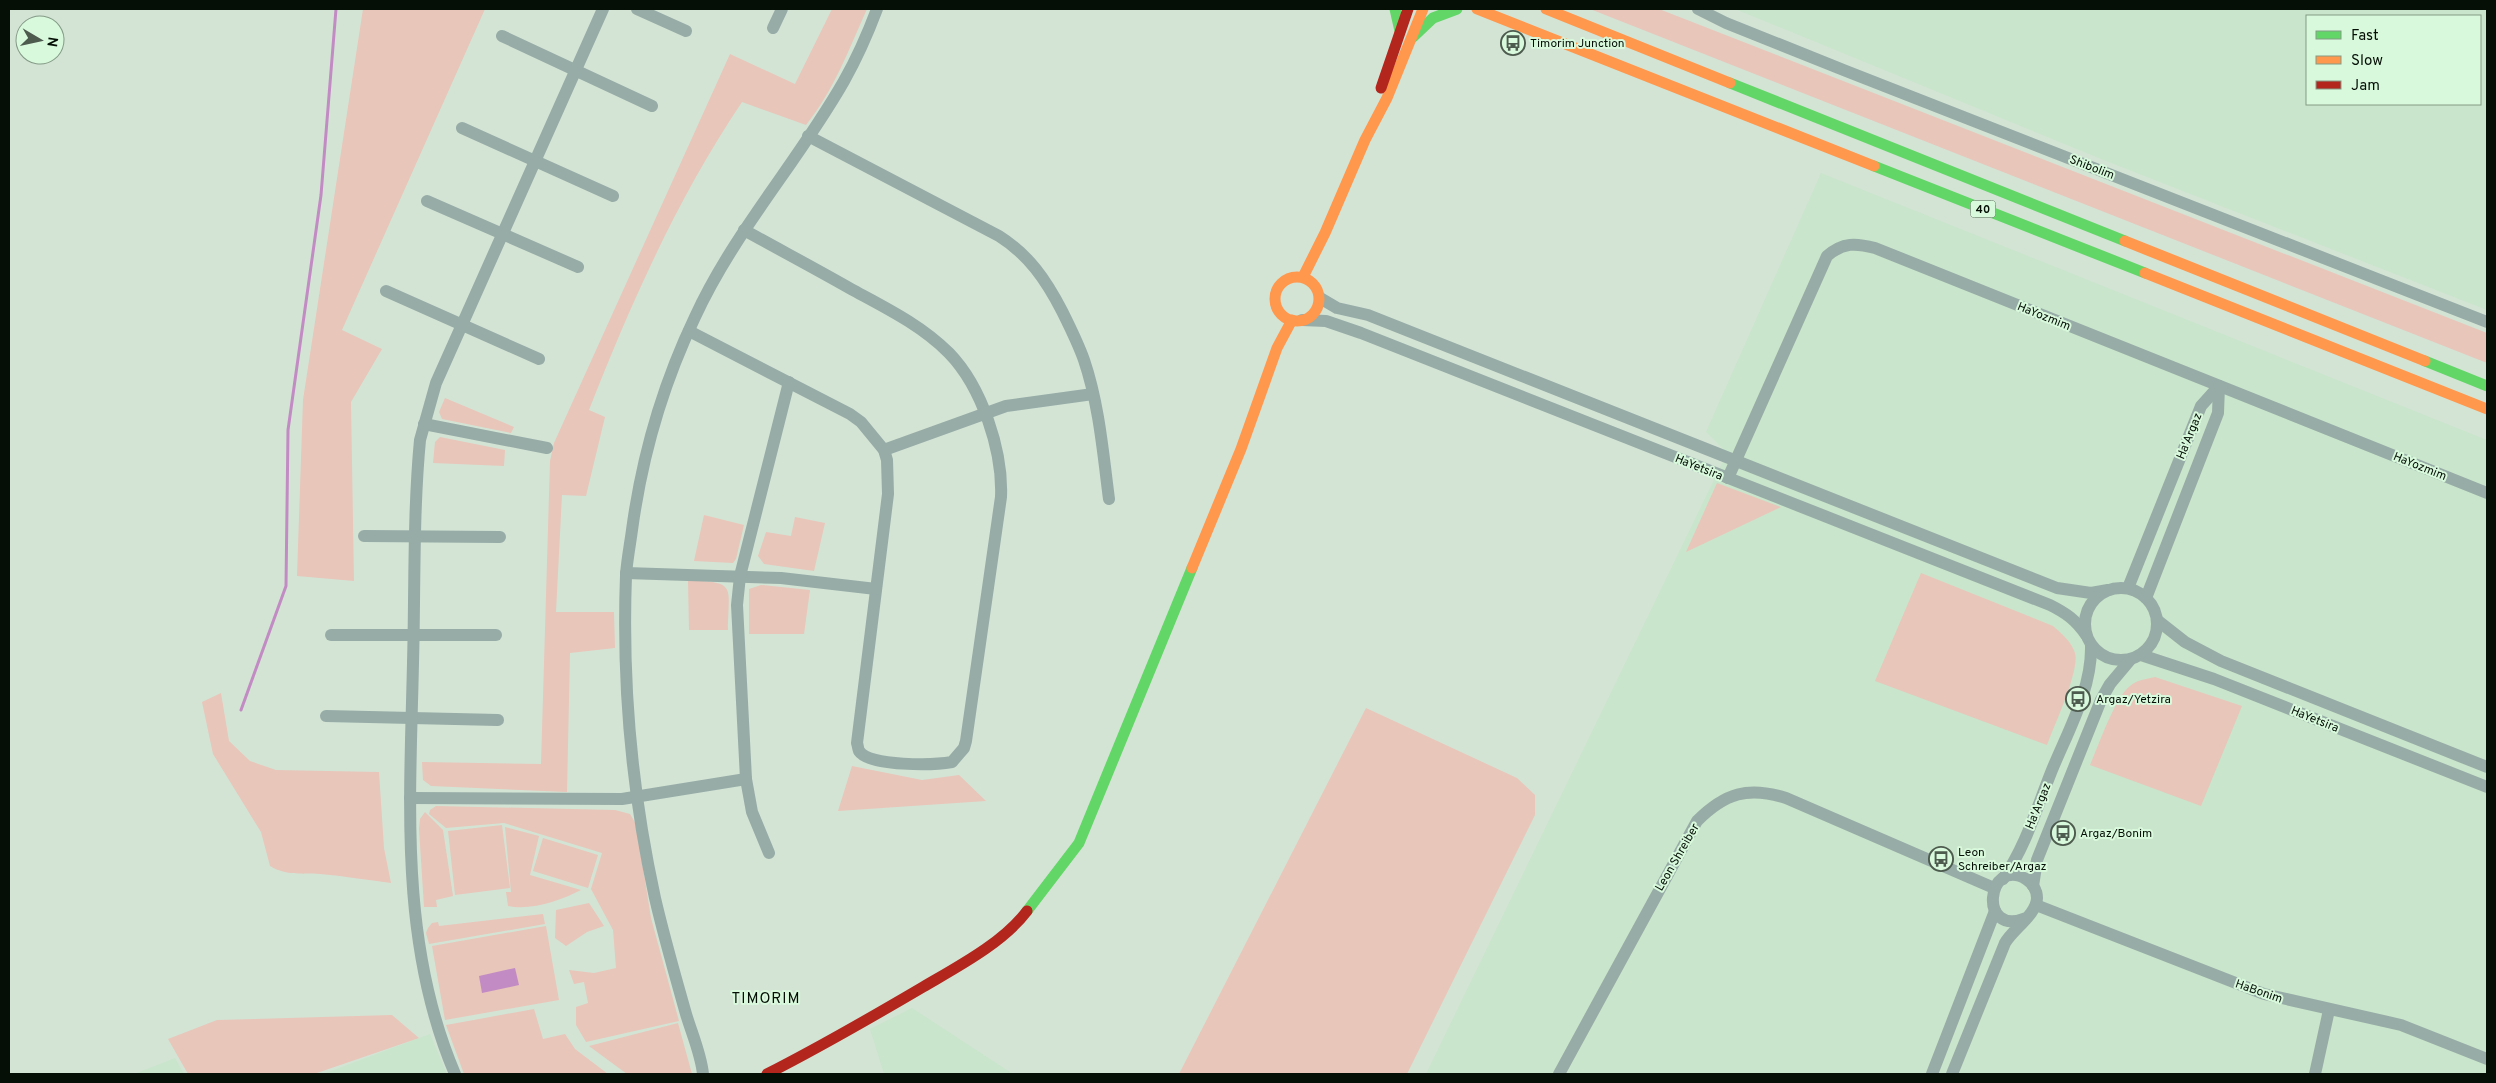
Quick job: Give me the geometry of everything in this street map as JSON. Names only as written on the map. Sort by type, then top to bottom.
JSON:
[{"type":"main road","points":[[1395,9],[1400,31]]},
{"type":"main road","points":[[1365,140],[1408,9]]},
{"type":"main road","points":[[1303,277],[1333,216],[1365,140],[1387,98],[1423,9]]},
{"type":"main road","points":[[1413,37],[1433,18],[1457,9]]},
{"type":"main road","name":"40","points":[[1477,9],[2487,408]]},
{"type":"main road","name":"40","points":[[1546,9],[2487,386]]},
{"type":"main road","points":[[767,1074],[825,1045],[965,962],[1018,923],[1079,843],[1241,449],[1277,348],[1281,314],[1276,301],[1278,288],[1289,278],[1303,277],[1315,285],[1320,298],[1315,312],[1297,320],[1277,348]]},
{"type":"main road","points":[[1281,314],[1297,320]]},
{"type":"street","points":[[455,1074],[432,1011],[418,943],[411,872],[410,798],[418,460],[424,424],[436,383],[603,9]]},
{"type":"street","points":[[637,9],[686,31]]},
{"type":"street","points":[[773,28],[782,9]]},
{"type":"street","points":[[714,1074],[702,1068],[660,918],[638,798],[628,708],[626,573],[636,502],[648,450],[670,374],[713,280],[744,230],[846,79],[877,9]]},
{"type":"street","name":"Shibolim","points":[[1698,9],[1726,23],[1836,67],[2487,322]]},
{"type":"street","points":[[502,36],[652,106]]},
{"type":"street","points":[[462,128],[613,196]]},
{"type":"street","points":[[808,136],[999,236],[1025,254],[1046,282],[1084,359],[1093,394],[1109,499]]},
{"type":"street","points":[[426,201],[578,267]]},
{"type":"street","points":[[689,330],[850,414],[875,436],[884,450],[887,460],[888,494],[858,735],[859,751],[866,756],[894,762],[931,765],[952,762],[964,748],[966,741],[1001,497],[999,462],[994,439],[984,413],[959,366],[941,345],[920,328],[744,230]]},
{"type":"street","name":"HaYozmim","points":[[1728,478],[1827,256],[1837,248],[1857,243],[1875,248],[2487,493]]},
{"type":"street","points":[[386,291],[539,359]]},
{"type":"street","name":"HaYetsira","points":[[1320,298],[1337,308],[1368,316],[2057,588],[2090,593],[2108,590]]},
{"type":"street","name":"HaYetsira","points":[[1297,320],[1326,321],[1361,333],[2050,605],[2067,614],[2078,623],[2089,640]]},
{"type":"street","points":[[769,853],[752,812],[746,780],[737,605],[740,576],[789,382]]},
{"type":"street","name":"Ha'Argaz","points":[[2128,588],[2201,406],[2219,386]]},
{"type":"street","name":"Ha'Argaz","points":[[2146,598],[2218,414],[2219,386]]},
{"type":"street","points":[[884,450],[1006,406],[1093,394]]},
{"type":"street","points":[[424,424],[547,448]]},
{"type":"street","points":[[364,536],[500,537]]},
{"type":"street","points":[[626,573],[781,578],[876,589]]},
{"type":"street","points":[[2128,588],[2146,598],[2155,612],[2157,620],[2153,640],[2136,657],[2109,659],[2089,640],[2084,624],[2088,608],[2098,595],[2108,590],[2128,588]]},
{"type":"street","name":"HaYetsira","points":[[2157,620],[2185,642],[2221,661],[2487,767]]},
{"type":"street","points":[[331,635],[496,636]]},
{"type":"street","name":"Ha'Argaz","points":[[1998,883],[2019,852],[2083,693],[2092,661],[2089,640]]},
{"type":"street","name":"HaYetsira","points":[[2136,657],[2214,679],[2487,787]]},
{"type":"street","name":"Ha'Argaz","points":[[2033,886],[2036,860],[2101,700],[2110,684],[2136,657]]},
{"type":"street","points":[[326,716],[498,720]]},
{"type":"street","points":[[410,798],[638,798],[746,780]]},
{"type":"street","name":"Leon Shreiber","points":[[1559,1074],[1697,821],[1713,805],[1732,796],[1752,791],[1768,792],[1998,883]]},
{"type":"street","points":[[1952,1074],[2005,943],[2012,932],[2026,918],[2036,905],[2036,892],[2033,886],[2023,877],[2016,876],[1998,883],[1992,903],[1995,911],[2000,916],[2013,921],[2026,918]]},
{"type":"street","name":"HaBonim","points":[[2036,905],[2264,994],[2401,1025],[2487,1059]]},
{"type":"street","points":[[1932,1074],[1995,911]]},
{"type":"street","points":[[2315,1074],[2328,1010]]},
{"type":"shaded area","points":[[363,9],[485,9],[342,330],[382,349],[351,402],[354,581],[297,576],[303,400]]},
{"type":"shaded area","points":[[832,9],[867,9],[825,98],[806,125],[742,102],[697,175],[657,252],[589,410],[605,417],[586,496],[562,495],[556,612],[614,612],[615,648],[570,653],[567,792],[431,786],[423,780],[422,762],[541,764],[550,461],[554,443],[730,54],[795,84]]},
{"type":"shaded area","points":[[1590,9],[1659,9],[2487,333],[2487,363]]},
{"type":"shaded area","points":[[1735,9],[2487,9],[2487,310],[2101,159]]},
{"type":"shaded area","points":[[1821,173],[2487,440],[2487,1074],[1426,1074],[1727,453],[1706,432]]},
{"type":"shaded area","points":[[445,398],[514,427],[511,433],[442,419],[439,412]]},
{"type":"shaded area","points":[[440,437],[505,450],[504,466],[433,463],[435,442]]},
{"type":"shaded area","points":[[1717,483],[1781,507],[1686,552]]},
{"type":"shaded area","points":[[704,515],[744,525],[736,559],[733,563],[694,561]]},
{"type":"shaded area","points":[[795,517],[825,523],[814,571],[764,564],[758,556],[766,532],[791,536]]},
{"type":"shaded area","points":[[1921,573],[2053,626],[2068,641],[2075,653],[2074,672],[2066,698],[2047,745],[1875,681]]},
{"type":"shaded area","points":[[688,580],[715,582],[726,588],[729,603],[728,630],[689,630]]},
{"type":"shaded area","points":[[761,585],[810,590],[804,634],[749,634],[749,589]]},
{"type":"shaded area","points":[[2155,677],[2242,706],[2201,806],[2090,765],[2113,711],[2124,692],[2136,682]]},
{"type":"shaded area","points":[[221,693],[229,741],[250,761],[276,770],[379,772],[384,848],[391,883],[320,874],[288,873],[270,866],[261,832],[213,754],[202,702]]},
{"type":"shaded area","points":[[1366,708],[1517,778],[1535,795],[1535,815],[1407,1074],[1179,1074]]},
{"type":"shaded area","points":[[852,766],[922,780],[959,775],[986,801],[838,811]]},
{"type":"shaded area","points":[[436,806],[615,810],[630,814],[636,824],[651,918],[679,1021],[586,1042],[576,1025],[576,1007],[588,1003],[584,982],[574,984],[569,970],[594,973],[616,968],[613,930],[591,889],[602,853],[504,823],[446,828],[429,814],[430,810]]},
{"type":"shaded area","points":[[425,812],[443,830],[453,896],[436,900],[437,907],[424,907],[419,829],[420,819]]},
{"type":"shaded area","points":[[502,825],[510,888],[455,895],[448,831]]},
{"type":"shaded area","points":[[505,827],[539,836],[530,875],[581,890],[546,904],[526,907],[508,906],[506,892],[511,892]]},
{"type":"shaded area","points":[[543,838],[598,855],[588,888],[533,871]]},
{"type":"shaded area","points":[[589,903],[604,926],[587,932],[566,946],[555,938],[556,910]]},
{"type":"shaded area","points":[[543,914],[545,924],[429,944],[426,933],[432,923],[438,922],[439,926]]},
{"type":"shaded area","points":[[546,926],[559,1000],[445,1020],[432,946]]},
{"type":"shaded area","points":[[515,968],[519,985],[482,993],[479,976]]},
{"type":"shaded area","points":[[912,1008],[1013,1074],[884,1074],[870,1029]]},
{"type":"shaded area","points":[[534,1009],[543,1039],[565,1034],[575,1049],[608,1074],[464,1074],[446,1025]]},
{"type":"shaded area","points":[[392,1015],[419,1038],[314,1074],[188,1074],[168,1039],[217,1020]]},
{"type":"shaded area","points":[[678,1023],[692,1074],[627,1074],[589,1046]]},
{"type":"shaded area","points":[[430,1034],[447,1074],[323,1074],[419,1038]]},
{"type":"shaded area","points":[[175,1058],[184,1074],[134,1074]]},
{"type":"waterway","points":[[241,710],[286,586],[288,430],[321,195],[336,9]]},
{"type":"traffic: fast","points":[[1395,9],[1400,31]]},
{"type":"traffic: fast","points":[[1413,37],[1433,18],[1457,9]]},
{"type":"traffic: fast","points":[[1730,83],[2125,241]]},
{"type":"traffic: fast","points":[[1874,166],[2145,273]]},
{"type":"traffic: fast","points":[[2425,361],[2487,386]]},
{"type":"traffic: fast","points":[[1027,911],[1079,843],[1192,568]]},
{"type":"traffic: slow","points":[[1303,277],[1325,233],[1365,140],[1387,98],[1423,9]]},
{"type":"traffic: slow","points":[[1477,9],[1874,166]]},
{"type":"traffic: slow","points":[[1546,9],[1730,83]]},
{"type":"traffic: slow","points":[[2125,241],[2425,361]]},
{"type":"traffic: slow","points":[[2145,273],[2487,409]]},
{"type":"traffic: slow","points":[[1293,277],[1301,277],[1313,283],[1319,299],[1313,315],[1301,321],[1293,321],[1281,315],[1275,303],[1275,295],[1281,283],[1293,277]]},
{"type":"traffic: slow","points":[[1192,568],[1241,449],[1277,348],[1292,320]]},
{"type":"traffic: jam","points":[[1381,88],[1408,9]]},
{"type":"traffic: jam","points":[[767,1074],[846,1032],[965,963],[1005,934],[1027,911]]},
{"type":"place","name":"Timorim Junction","points":[[1513,43]]},
{"type":"place","name":"Argaz/Yetzira","points":[[2078,699]]},
{"type":"place","name":"Argaz/Bonim","points":[[2063,833]]},
{"type":"place","name":"Leon Schreiber/Argaz","points":[[1941,859]]},
{"type":"district","name":"TIMORIM","points":[[766,998]]}]
